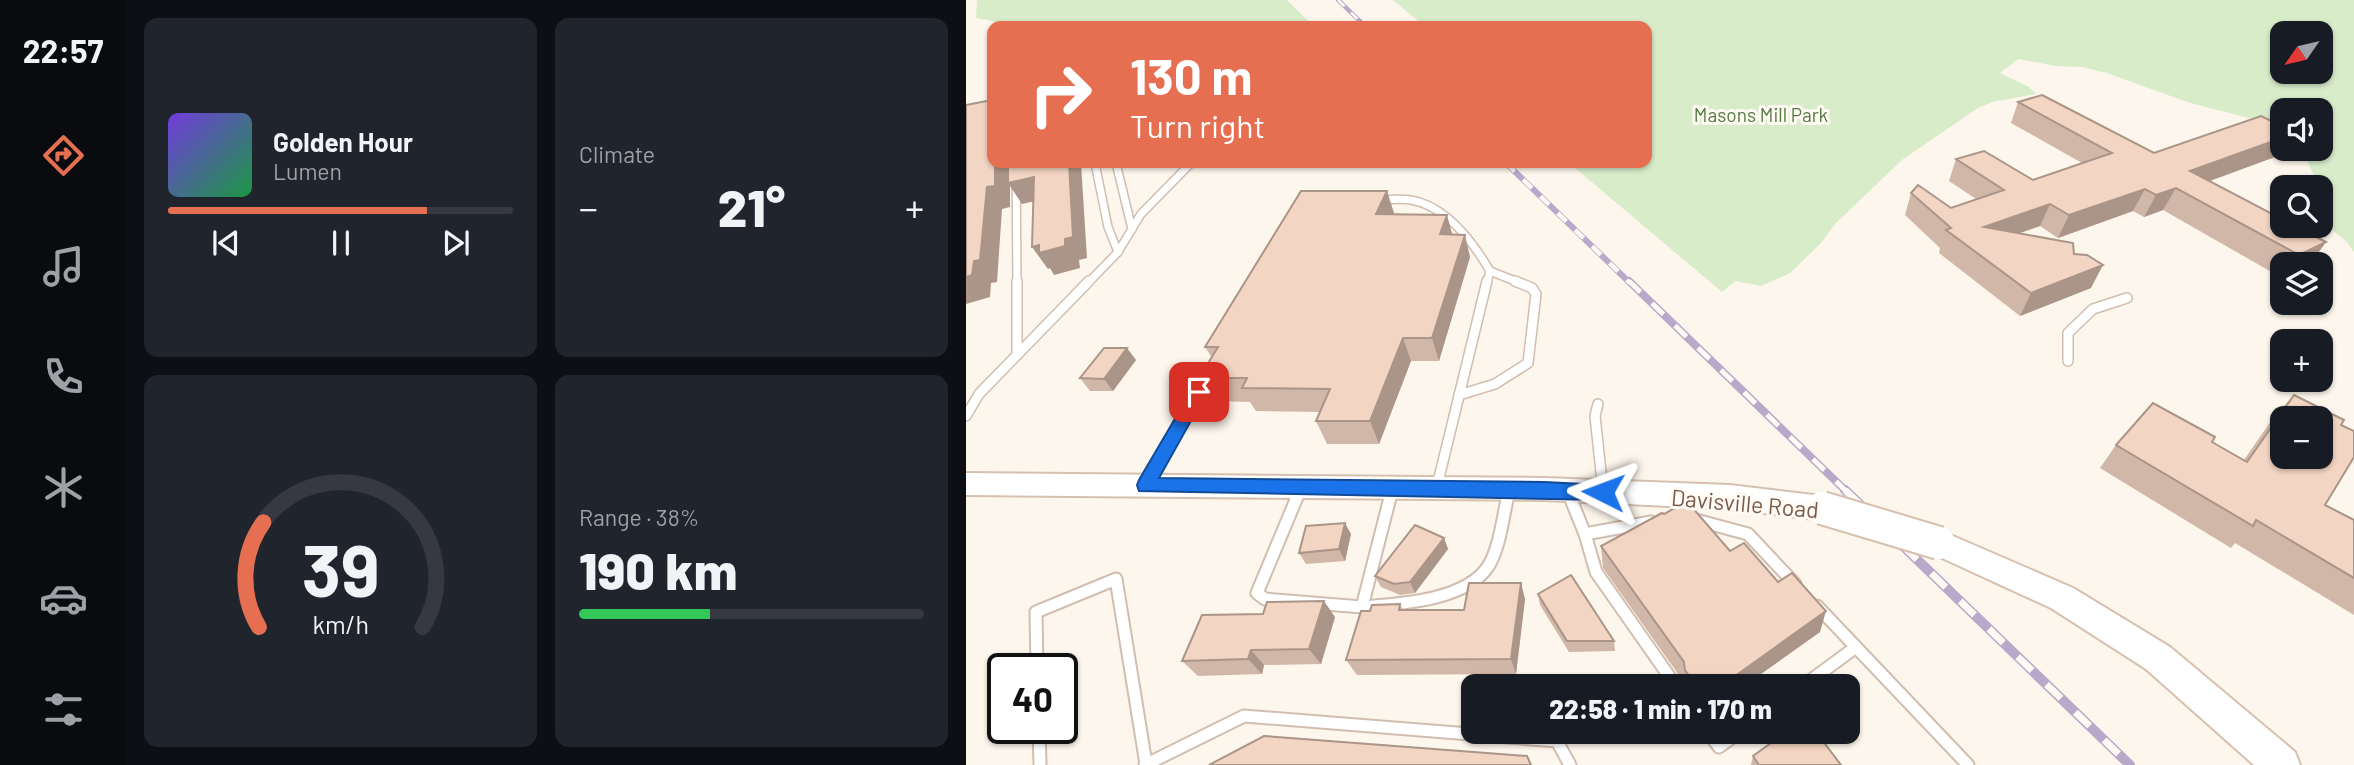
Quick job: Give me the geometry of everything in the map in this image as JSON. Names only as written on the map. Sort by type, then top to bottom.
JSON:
[{"type":"street","name":"Davisville Road","points":[[966,484],[1510,489],[1730,497],[1822,508],[1939,543],[2062,598],[2158,658],[2282,765]]},
{"type":"lane","points":[[1016,168],[1017,355]]},
{"type":"lane","points":[[1096,168],[1108,227],[1118,252]]},
{"type":"lane","points":[[1117,168],[1132,229]]},
{"type":"lane","points":[[966,416],[979,394],[1118,252],[1141,214],[1186,168]]},
{"type":"lane","points":[[1364,200],[1414,200],[1434,210],[1464,235],[1490,271],[1532,288],[1536,294],[1528,363],[1495,384],[1459,395]]},
{"type":"lane","points":[[1436,488],[1490,271]]},
{"type":"lane","points":[[2068,361],[2068,333],[2093,309],[2126,298]]},
{"type":"lane","points":[[1146,485],[1212,369]]},
{"type":"lane","points":[[1598,404],[1595,416],[1603,492]]},
{"type":"lane","points":[[1301,487],[1257,593],[1265,599],[1362,607],[1438,598],[1472,580],[1489,567],[1510,489]]},
{"type":"lane","points":[[1362,607],[1393,488]]},
{"type":"lane","points":[[1568,491],[1596,572],[1668,674]]},
{"type":"lane","points":[[1685,519],[1748,534],[1802,590]]},
{"type":"lane","points":[[1585,534],[1660,520]]},
{"type":"lane","points":[[1037,653],[1036,612],[1116,579],[1146,765],[1244,716],[1557,741],[1570,765]]},
{"type":"lane","points":[[1811,600],[1968,765]]},
{"type":"lane","points":[[1819,674],[1856,647]]},
{"type":"lane","points":[[1039,744],[1040,765]]},
{"type":"green space","points":[[977,0],[1287,0],[1308,21],[992,21],[976,18]]},
{"type":"green space","name":"Masons Mill Park","points":[[1393,0],[2354,0],[2354,252],[2333,231],[2333,175],[2314,175],[2307,161],[2333,161],[2333,98],[2270,98],[2270,126],[2256,120],[2187,102],[2107,73],[2018,59],[2000,73],[2029,87],[2036,94],[1992,102],[1978,108],[1902,160],[1836,223],[1821,243],[1790,273],[1761,286],[1735,281],[1722,292],[1575,168],[1652,168],[1652,21],[1418,21]]},
{"type":"building","points":[[2042,95],[2154,153],[2261,116],[2270,120],[2270,142],[2190,171],[2270,213],[2270,238],[2318,238],[2326,242],[2305,252],[2293,252],[2176,188],[2156,195],[2145,189],[2069,215],[2050,204],[1984,227],[2073,243],[2074,254],[2087,255],[2103,265],[2031,293],[1946,230],[1951,228],[1911,193],[1918,185],[1951,208],[2004,190],[1956,159],[1984,151],[2033,180],[2112,153],[2018,102]]},
{"type":"building","points":[[987,101],[987,168],[995,168],[995,186],[987,187],[980,260],[974,261],[972,275],[966,277],[966,105]]},
{"type":"building","points":[[1008,168],[1069,168],[1073,237],[1065,239],[1065,246],[1039,253],[1039,245],[1032,247],[1034,177],[1008,183]]},
{"type":"building","points":[[1301,191],[1387,191],[1376,214],[1447,215],[1440,234],[1465,235],[1432,338],[1403,338],[1370,421],[1316,421],[1330,389],[1242,388],[1247,378],[1199,378],[1218,347],[1205,347]]},
{"type":"building","points":[[1104,348],[1127,348],[1104,379],[1080,378]]},
{"type":"building","points":[[2294,395],[2316,406],[2286,406]]},
{"type":"building","points":[[2153,403],[2215,437],[2212,442],[2247,462],[2270,429],[2270,469],[2333,469],[2333,414],[2344,420],[2341,425],[2354,431],[2354,457],[2325,505],[2354,520],[2354,578],[2256,520],[2253,526],[2116,445]]},
{"type":"building","points":[[1680,505],[1691,506],[1730,551],[1744,543],[1778,582],[1792,573],[1826,611],[1738,674],[1688,674],[1684,662],[1601,546]]},
{"type":"building","points":[[1345,523],[1339,549],[1299,553],[1306,526]]},
{"type":"building","points":[[1415,525],[1444,538],[1410,582],[1394,584],[1375,576]]},
{"type":"building","points":[[1571,575],[1614,641],[1567,641],[1538,594]]},
{"type":"building","points":[[1469,583],[1521,583],[1511,659],[1346,660],[1361,611],[1370,611],[1372,605],[1400,604],[1399,610],[1464,610]]},
{"type":"building","points":[[1324,601],[1309,649],[1251,650],[1248,659],[1182,661],[1202,615],[1263,614],[1267,602]]},
{"type":"building","points":[[1264,736],[1527,756],[1531,765],[1209,765]]},
{"type":"building","points":[[1770,744],[1825,744],[1841,765],[1759,765],[1753,756]]},
{"type":"railway","points":[[1338,0],[1360,21]]},
{"type":"railway","points":[[1511,168],[1630,283]]},
{"type":"railway","points":[[1629,281],[1847,492]]},
{"type":"railway","points":[[1845,490],[2130,765]]},
{"type":"route","points":[[1199,392],[1146,485],[1603,492]]}]
